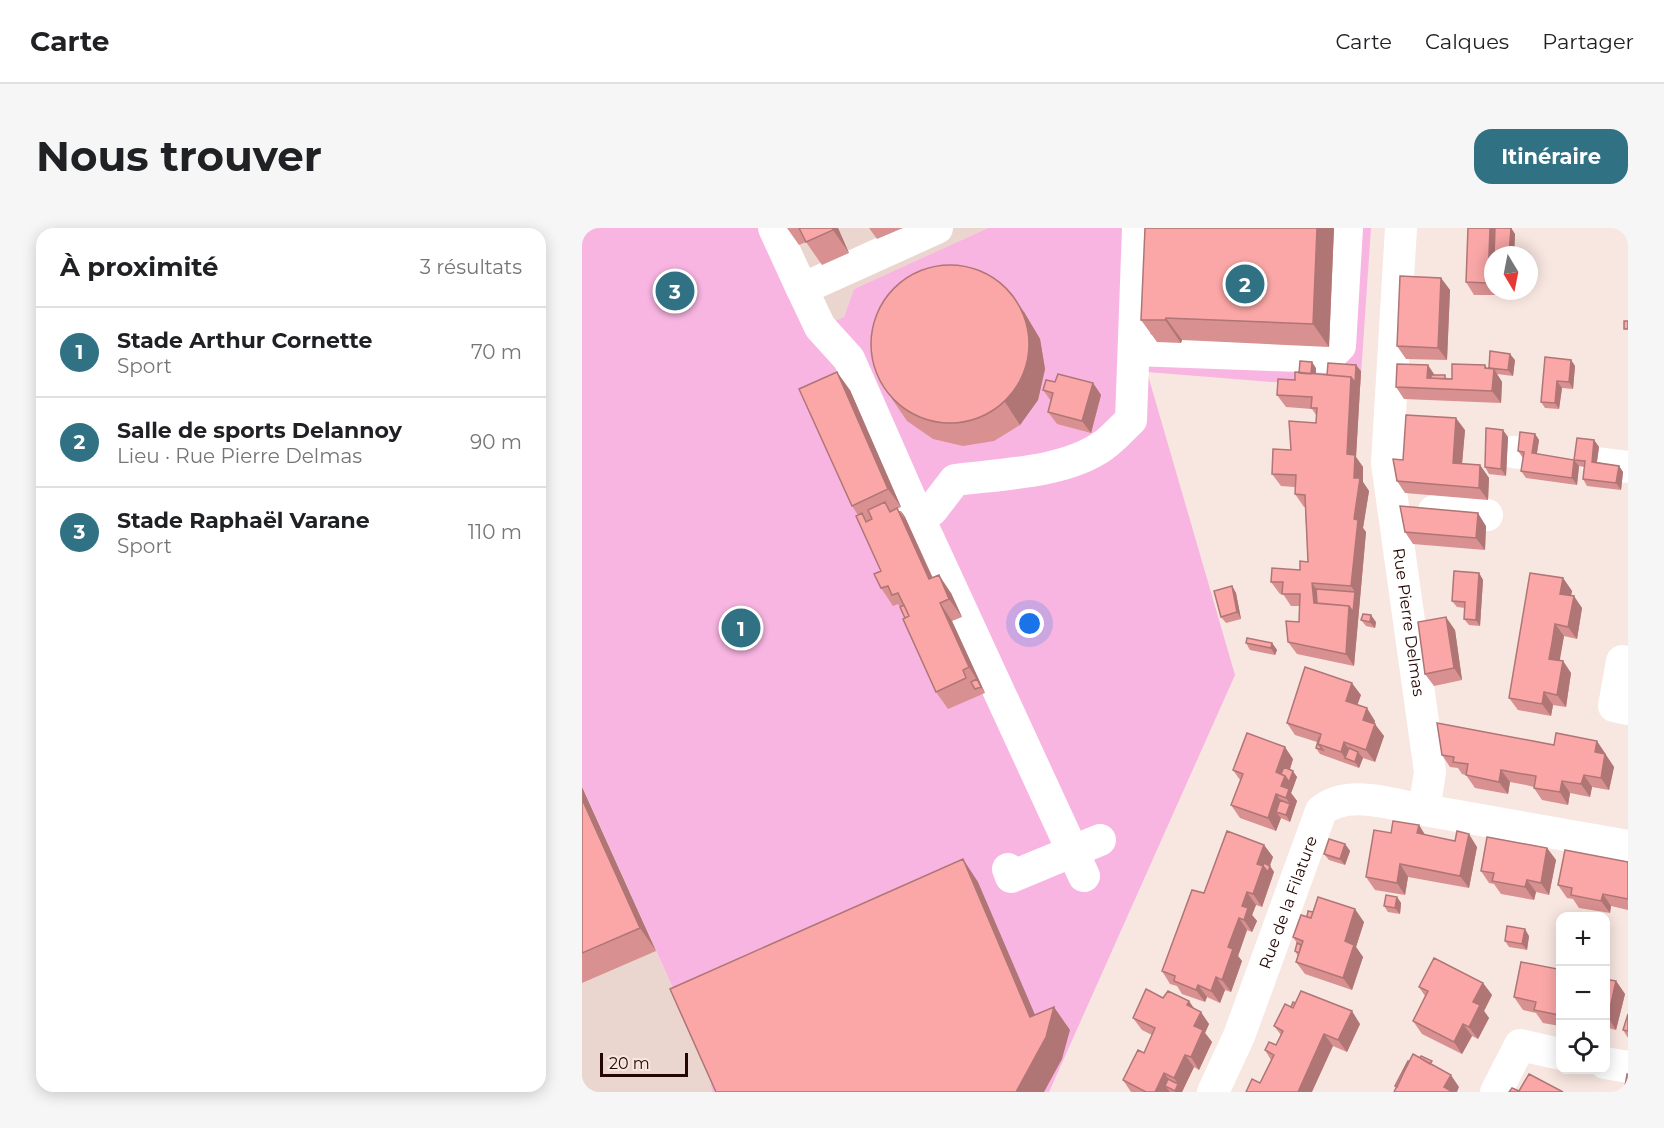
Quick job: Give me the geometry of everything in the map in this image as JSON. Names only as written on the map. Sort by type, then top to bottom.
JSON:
[{"type":"street","points":[[774,228],[820,327],[849,359],[1077,864]]},
{"type":"street","points":[[802,289],[937,228]]},
{"type":"street","points":[[918,516],[932,510],[955,480],[1037,471],[1068,461],[1102,446],[1131,420],[1138,228]]},
{"type":"street","points":[[1134,350],[1329,357],[1340,346],[1347,228]]},
{"type":"street","name":"Rue Pierre Delmas","points":[[1401,228],[1387,464],[1391,507],[1430,772],[1430,786],[1424,810]]},
{"type":"street","points":[[1552,457],[1628,467]]},
{"type":"street","points":[[1391,507],[1486,514]]},
{"type":"street","points":[[1622,661],[1614,706],[1628,709]]},
{"type":"street","name":"Rue de la Filature","points":[[1213,1092],[1239,1036],[1321,811],[1331,803],[1355,799],[1424,810]]},
{"type":"street","points":[[1424,810],[1628,846]]},
{"type":"street","points":[[1008,868],[1011,877],[1077,864],[1100,840]]},
{"type":"street","points":[[1496,1092],[1520,1045],[1556,1053]]},
{"type":"street","points":[[1610,1064],[1628,1067]]},
{"type":"shaded area","points":[[582,228],[761,228],[809,332],[844,317],[854,289],[988,228],[1371,228],[1360,389],[1147,372],[1235,675],[1049,1092],[712,1092],[708,1066],[582,786]]},
{"type":"shaded area","points":[[761,228],[988,228],[854,289],[844,317],[808,332]]},
{"type":"shaded area","points":[[582,788],[708,1066],[712,1092],[582,1092]]},
{"type":"building","points":[[799,228],[832,228],[833,230],[806,242]]},
{"type":"building","points":[[1145,228],[1317,228],[1313,324],[1166,318],[1165,320],[1141,320]]},
{"type":"building","points":[[1468,228],[1490,228],[1489,246],[1484,246],[1484,283],[1466,282]]},
{"type":"building","points":[[1495,228],[1511,228],[1510,246],[1494,246]]},
{"type":"building","points":[[950,265],[980,271],[1006,288],[1023,314],[1029,344],[1023,374],[1006,400],[980,417],[950,423],[920,417],[894,400],[877,374],[871,344],[877,314],[894,288],[920,271]]},
{"type":"building","points":[[1400,276],[1441,278],[1438,348],[1397,346]]},
{"type":"building","points":[[1624,321],[1628,321],[1628,329],[1624,329]]},
{"type":"building","points":[[1490,351],[1510,354],[1508,370],[1489,368]]},
{"type":"building","points":[[1545,357],[1571,360],[1569,382],[1557,381],[1555,403],[1541,402]]},
{"type":"building","points":[[1300,361],[1312,362],[1311,374],[1299,373]]},
{"type":"building","points":[[1328,363],[1356,365],[1355,383],[1351,377],[1327,375]]},
{"type":"building","points":[[1397,364],[1428,365],[1427,378],[1452,379],[1452,364],[1485,365],[1485,368],[1494,369],[1492,391],[1396,387]]},
{"type":"building","points":[[837,372],[888,489],[852,506],[799,389]]},
{"type":"building","points":[[1295,372],[1351,377],[1347,454],[1355,455],[1354,478],[1360,478],[1354,519],[1358,520],[1351,586],[1312,583],[1314,603],[1349,606],[1346,654],[1288,642],[1286,621],[1299,622],[1300,594],[1282,594],[1283,582],[1271,582],[1272,568],[1300,570],[1300,561],[1308,562],[1305,495],[1295,494],[1296,475],[1272,474],[1273,449],[1291,450],[1289,421],[1316,423],[1317,408],[1311,408],[1312,397],[1277,395],[1278,379],[1295,380]]},
{"type":"building","points":[[1058,374],[1093,383],[1082,421],[1048,412],[1053,393],[1043,390],[1046,380],[1055,382]]},
{"type":"building","points":[[1431,375],[1445,375],[1445,379],[1431,378]]},
{"type":"building","points":[[1406,415],[1456,418],[1453,463],[1480,465],[1479,488],[1397,481],[1393,459],[1403,460]]},
{"type":"building","points":[[1486,428],[1503,430],[1501,469],[1485,467]]},
{"type":"building","points":[[1520,432],[1535,434],[1532,453],[1574,460],[1572,478],[1521,471],[1524,452],[1518,451]]},
{"type":"building","points":[[1577,438],[1594,440],[1592,462],[1619,466],[1616,483],[1583,479],[1585,461],[1574,460]]},
{"type":"building","points":[[885,502],[890,512],[897,508],[929,579],[939,575],[949,599],[940,603],[969,667],[963,670],[966,678],[936,692],[903,619],[909,616],[898,593],[892,595],[888,586],[881,588],[874,574],[881,571],[856,516],[862,513],[866,522],[872,519],[868,510]]},
{"type":"building","points":[[1400,506],[1478,513],[1476,538],[1405,532]]},
{"type":"building","points":[[1454,571],[1479,573],[1476,620],[1464,619],[1465,602],[1452,601]]},
{"type":"building","points":[[1530,573],[1563,578],[1560,594],[1574,596],[1568,627],[1555,624],[1549,659],[1563,661],[1557,695],[1544,692],[1542,704],[1509,698]]},
{"type":"building","points":[[1232,586],[1237,612],[1221,617],[1214,591]]},
{"type":"building","points":[[1316,589],[1355,592],[1353,612],[1349,606],[1317,603]]},
{"type":"building","points":[[904,605],[909,616],[905,618],[900,607]]},
{"type":"building","points":[[1363,614],[1371,615],[1370,622],[1361,620]]},
{"type":"building","points":[[1446,617],[1454,668],[1425,674],[1418,622]]},
{"type":"building","points":[[1247,638],[1272,643],[1271,648],[1246,643]]},
{"type":"building","points":[[1305,667],[1352,683],[1346,701],[1367,708],[1363,720],[1375,724],[1366,750],[1344,742],[1341,752],[1318,744],[1321,734],[1287,723]]},
{"type":"building","points":[[977,679],[981,687],[975,689],[971,682]]},
{"type":"building","points":[[1437,723],[1554,745],[1556,733],[1597,741],[1595,752],[1605,754],[1601,778],[1584,775],[1581,784],[1562,781],[1560,792],[1534,788],[1536,776],[1501,770],[1499,782],[1466,775],[1468,764],[1453,762],[1454,757],[1442,755]]},
{"type":"building","points":[[1247,733],[1285,747],[1276,772],[1285,776],[1281,786],[1289,789],[1286,798],[1276,794],[1268,818],[1231,805],[1243,774],[1233,770]]},
{"type":"building","points":[[1319,738],[1318,744],[1323,750],[1316,748]]},
{"type":"building","points":[[1349,748],[1358,752],[1355,762],[1345,758]]},
{"type":"building","points":[[1284,767],[1293,771],[1289,782],[1281,774]]},
{"type":"building","points":[[582,799],[640,928],[582,953]]},
{"type":"building","points":[[1280,800],[1290,804],[1286,815],[1276,812]]},
{"type":"building","points":[[1393,821],[1419,825],[1417,833],[1455,841],[1457,831],[1469,834],[1460,876],[1400,864],[1397,883],[1366,877],[1374,830],[1391,833]]},
{"type":"building","points":[[1227,831],[1264,845],[1257,864],[1263,866],[1253,894],[1247,892],[1242,906],[1248,908],[1244,920],[1239,918],[1228,947],[1233,949],[1222,980],[1216,977],[1211,991],[1198,985],[1196,990],[1174,981],[1175,976],[1162,971],[1192,890],[1204,893]]},
{"type":"building","points":[[1487,837],[1547,848],[1541,883],[1527,880],[1525,887],[1492,881],[1494,873],[1481,871]]},
{"type":"building","points":[[1329,839],[1345,844],[1340,859],[1324,854]]},
{"type":"building","points":[[1565,850],[1628,862],[1628,899],[1603,894],[1601,901],[1571,895],[1572,888],[1558,885]]},
{"type":"building","points":[[963,859],[1030,1017],[1054,1007],[1046,1037],[1016,1092],[716,1092],[670,989]]},
{"type":"building","points":[[1264,863],[1270,866],[1268,872],[1263,866]]},
{"type":"building","points":[[1386,895],[1397,897],[1395,908],[1384,906]]},
{"type":"building","points":[[1318,897],[1355,909],[1345,941],[1354,945],[1343,978],[1296,962],[1303,941],[1293,937],[1301,915],[1311,918]]},
{"type":"building","points":[[1308,911],[1313,912],[1311,918],[1307,917]]},
{"type":"building","points":[[1507,926],[1525,929],[1522,944],[1505,941]]},
{"type":"building","points":[[1297,943],[1301,945],[1299,953],[1295,951]]},
{"type":"building","points":[[1434,958],[1483,983],[1473,1002],[1480,1005],[1469,1027],[1463,1024],[1454,1042],[1413,1021],[1428,991],[1419,987]]},
{"type":"building","points":[[1521,962],[1556,969],[1556,1014],[1534,1010],[1536,1002],[1514,997]]},
{"type":"building","points":[[1610,980],[1616,981],[1610,1008]]},
{"type":"building","points":[[1146,989],[1163,998],[1168,991],[1189,1001],[1187,1005],[1201,1012],[1194,1026],[1203,1030],[1191,1057],[1185,1055],[1174,1078],[1164,1073],[1155,1092],[1146,1092],[1123,1080],[1138,1050],[1144,1053],[1155,1028],[1133,1018]]},
{"type":"building","points":[[1301,991],[1352,1011],[1338,1040],[1324,1034],[1298,1092],[1246,1092],[1252,1079],[1260,1083],[1274,1055],[1265,1050],[1269,1042],[1276,1045],[1283,1031],[1274,1026],[1285,1004],[1293,1008]]},
{"type":"building","points":[[1628,1014],[1628,1031],[1623,1030]]},
{"type":"building","points":[[1413,1054],[1451,1075],[1444,1087],[1451,1092],[1394,1092]]},
{"type":"building","points":[[1421,1056],[1432,1061],[1430,1064],[1420,1058]]},
{"type":"building","points":[[1409,1061],[1397,1087],[1395,1086]]},
{"type":"building","points":[[1529,1074],[1563,1092],[1509,1092],[1512,1088],[1519,1091]]},
{"type":"building","points":[[1627,1074],[1628,1092],[1624,1092]]},
{"type":"building","points":[[1168,1079],[1178,1084],[1175,1091],[1165,1086]]},
{"type":"place","name":"Salle de sports Delannoy","points":[[1245,284]]},
{"type":"place","name":"Stade Raphaël Varane","points":[[675,291]]},
{"type":"place","name":"Stade Arthur Cornette","points":[[741,628]]}]
